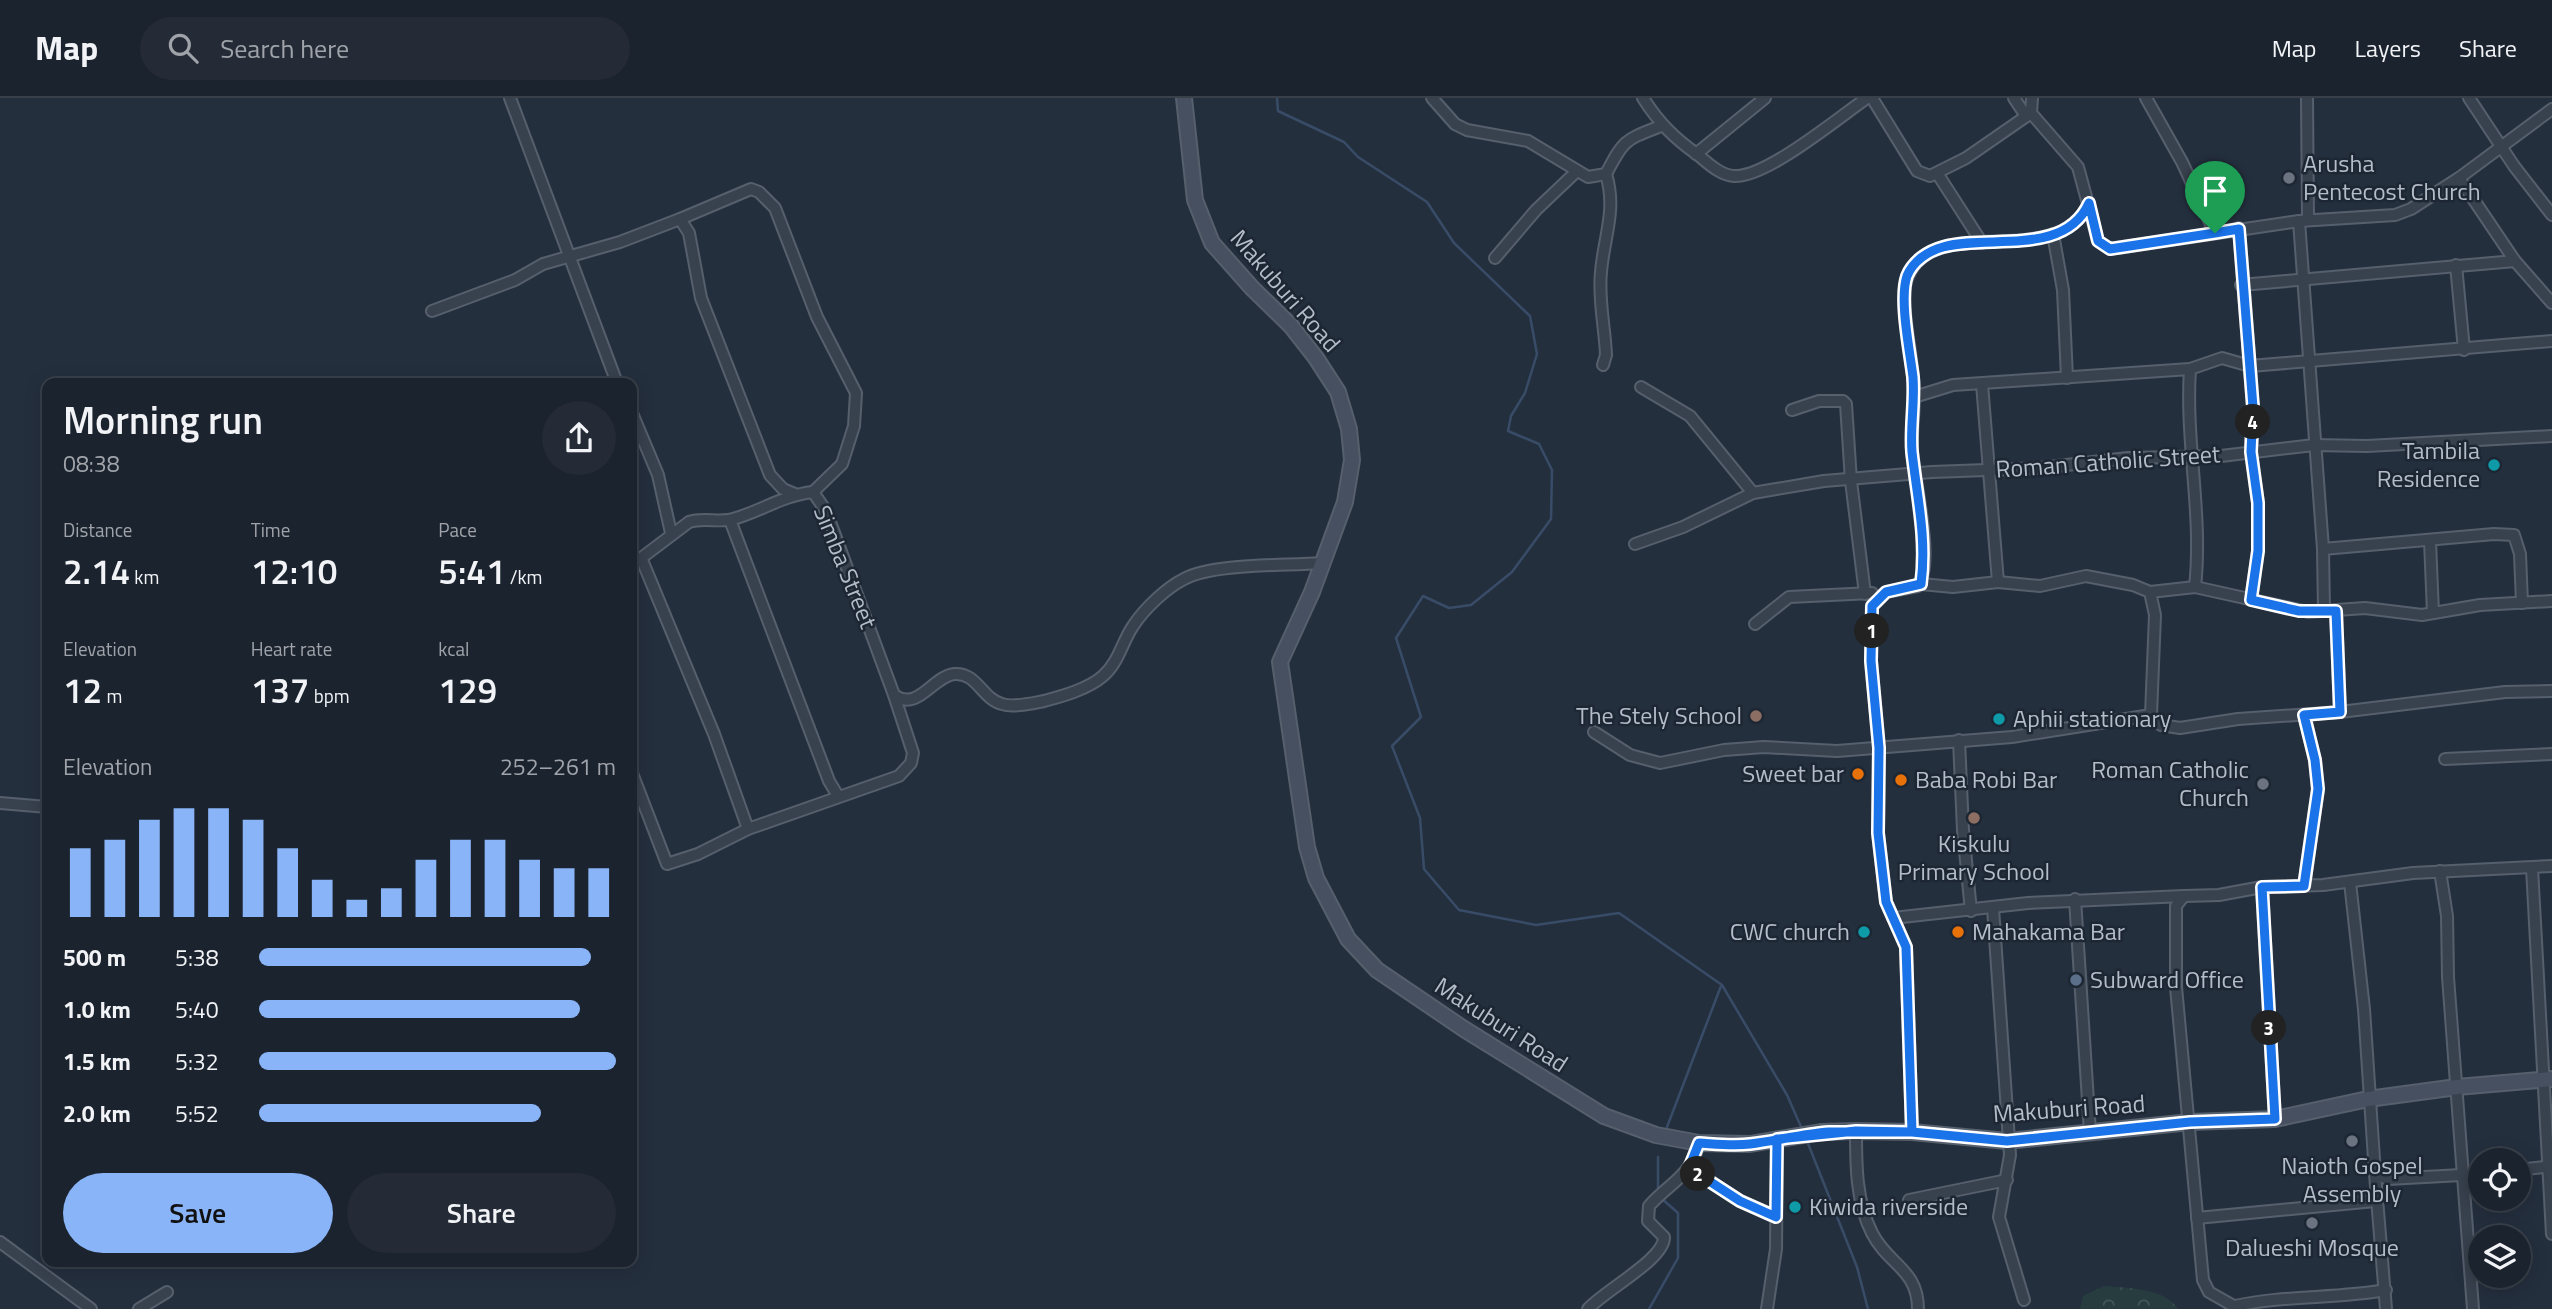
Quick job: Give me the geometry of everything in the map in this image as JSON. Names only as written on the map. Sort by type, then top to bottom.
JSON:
[{"type":"street","points":[[510,98],[615,378]]},
{"type":"street","name":"Makuburi Road","points":[[1184,98],[1195,200],[1212,243],[1291,326],[1331,380],[1349,429],[1352,460],[1345,502],[1312,592],[1280,662],[1307,847],[1316,878],[1348,939],[1377,970],[1475,1037],[1604,1116],[1656,1135],[1699,1143],[1750,1144],[1821,1132],[1856,1131],[1912,1132],[2007,1141],[2190,1122],[2275,1119],[2368,1099],[2457,1087],[2549,1080]]},
{"type":"street","points":[[1432,98],[1460,127],[1528,141],[1588,177],[1606,174]]},
{"type":"street","points":[[1643,98],[1661,126],[1722,174],[1734,176],[1759,172],[1869,98],[1917,171],[1930,176],[1974,152],[2029,115],[2032,98]]},
{"type":"street","points":[[1696,154],[1765,98]]},
{"type":"street","points":[[2014,98],[2078,167],[2098,241],[2110,249],[2304,220],[2395,215],[2411,209],[2459,178],[2552,109]]},
{"type":"street","points":[[2146,98],[2182,162],[2215,233]]},
{"type":"street","points":[[2307,98],[2304,281],[2314,445],[2340,712]]},
{"type":"street","points":[[2469,98],[2552,215]]},
{"type":"street","points":[[1603,365],[1606,355],[1601,272],[1612,216],[1612,193],[1606,174],[1620,146],[1628,139],[1661,126]]},
{"type":"street","points":[[1495,258],[1536,210],[1577,171]]},
{"type":"street","points":[[1937,173],[1982,243]]},
{"type":"street","points":[[2459,178],[2515,261],[2552,303]]},
{"type":"street","points":[[432,310],[515,280],[543,264],[568,258],[680,219],[751,189],[759,192],[775,208],[817,317],[856,393],[854,426],[842,464],[813,492]]},
{"type":"street","points":[[1921,584],[1925,550],[1911,430],[1914,397],[1906,279],[1924,255],[1944,246],[2053,234],[2075,223],[2084,215],[2089,203]]},
{"type":"street","points":[[680,219],[689,233],[701,298],[770,475],[783,489],[795,494]]},
{"type":"street","points":[[2239,229],[2241,285],[2253,407],[2251,452],[2258,503],[2258,551],[2251,600]]},
{"type":"street","points":[[2053,234],[2063,290],[2067,378]]},
{"type":"street","points":[[2241,285],[2515,261]]},
{"type":"street","points":[[2456,265],[2464,350]]},
{"type":"street","points":[[1914,397],[1954,385],[2190,369],[2222,358],[2249,366],[2552,341]]},
{"type":"street","points":[[2190,369],[2191,456],[2198,519],[2195,587]]},
{"type":"street","points":[[1982,384],[1998,582]]},
{"type":"street","points":[[1642,387],[1690,416],[1753,493]]},
{"type":"street","points":[[1792,410],[1819,401],[1845,402],[1851,481],[1866,593]]},
{"type":"street","points":[[637,425],[658,475],[671,533]]},
{"type":"street","name":"Roman Catholic Street","points":[[1634,544],[1683,527],[1753,493],[1824,481],[1851,481],[1916,473],[2040,468],[2128,458],[2251,452],[2314,445],[2367,446],[2552,436]]},
{"type":"street","name":"Simba Street","points":[[637,562],[671,533],[700,519],[730,520],[795,494],[813,492],[826,511],[913,753],[911,763],[899,776],[838,796]]},
{"type":"street","points":[[637,786],[667,864],[698,854],[748,829],[802,813],[838,796],[825,769],[730,520]]},
{"type":"street","points":[[2323,550],[2494,534],[2514,536],[2520,554],[2522,603]]},
{"type":"street","points":[[2430,541],[2433,613]]},
{"type":"street","points":[[637,562],[714,734],[748,829]]},
{"type":"street","points":[[894,695],[900,699],[913,700],[950,675],[961,674],[971,677],[999,704],[1016,704],[1071,693],[1103,676],[1114,663],[1139,618],[1179,582],[1198,573],[1321,563]]},
{"type":"street","points":[[1755,624],[1789,597],[1886,592],[1921,584],[1953,587],[1998,582],[2040,586],[2086,576],[2133,585],[2150,592],[2195,587],[2287,610],[2330,611],[2365,608],[2415,615],[2480,605],[2552,601]]},
{"type":"street","points":[[1886,592],[1872,606],[1871,661],[1879,748],[1878,833],[1886,902],[1906,947],[1912,1132]]},
{"type":"street","points":[[2150,592],[2155,615],[2151,715],[2161,725],[2180,728],[2238,719],[2340,712],[2505,692],[2552,691]]},
{"type":"street","points":[[1594,732],[1630,755],[1660,762],[1724,750],[1879,748],[2048,733],[2151,715]]},
{"type":"street","points":[[2304,715],[2315,760],[2318,789],[2304,886]]},
{"type":"street","points":[[1959,740],[1962,830],[1971,911]]},
{"type":"street","points":[[2445,759],[2552,754]]},
{"type":"street","points":[[0,803],[42,807]]},
{"type":"street","points":[[1893,918],[2075,900],[2219,895],[2262,887],[2304,886],[2440,872],[2552,866]]},
{"type":"street","points":[[2532,868],[2549,1080],[2552,1234]]},
{"type":"street","points":[[2440,872],[2447,916],[2448,976],[2473,1309]]},
{"type":"street","points":[[2350,882],[2364,1009],[2375,1201],[2386,1309]]},
{"type":"street","points":[[2262,887],[2275,1119]]},
{"type":"street","points":[[2184,896],[2174,914],[2176,988],[2190,1122],[2190,1167],[2203,1280],[2208,1292],[2215,1304],[2237,1307],[2264,1299],[2386,1290]]},
{"type":"street","points":[[2075,900],[2090,1132]]},
{"type":"street","points":[[1993,908],[2010,1166],[1999,1217],[2024,1300]]},
{"type":"street","points":[[1856,1131],[1857,1175],[1866,1218],[1876,1240],[1916,1283],[1918,1309]]},
{"type":"street","points":[[1768,1309],[1774,1273],[1777,1139]]},
{"type":"street","points":[[1588,1309],[1609,1289],[1650,1261],[1662,1248],[1664,1237],[1648,1222],[1649,1206],[1680,1180],[1689,1168],[1699,1143]]},
{"type":"street","points":[[2531,1168],[2550,1166]]},
{"type":"street","points":[[1689,1168],[1740,1201],[1776,1217]]},
{"type":"street","points":[[2375,1174],[2388,1179],[2468,1176]]},
{"type":"street","points":[[1909,1200],[2007,1180]]},
{"type":"street","points":[[2197,1218],[2375,1201]]},
{"type":"street","points":[[0,1242],[91,1309]]},
{"type":"street","points":[[139,1309],[167,1292]]},
{"type":"green space","points":[[2104,1286],[2155,1293],[2172,1302],[2178,1309],[2080,1309],[2083,1296]]},
{"type":"waterway","points":[[1277,98],[1278,111],[1344,142],[1358,157],[1427,202],[1454,243],[1530,316],[1537,354],[1525,393],[1511,416],[1508,431],[1539,444],[1552,470],[1551,519],[1512,572],[1471,605],[1449,608],[1423,596],[1396,638],[1421,717],[1392,746],[1420,818],[1424,869],[1459,910],[1536,925],[1619,913],[1722,985],[1787,1095],[1802,1129]]},
{"type":"waterway","points":[[1667,1127],[1721,986]]},
{"type":"waterway","points":[[1807,1141],[1857,1267],[1868,1309]]},
{"type":"waterway","points":[[1658,1157],[1658,1193]]},
{"type":"waterway","points":[[1649,1309],[1678,1258],[1678,1213],[1661,1198]]},
{"type":"place","name":"Arusha Pentecost Church","points":[[2289,178]]},
{"type":"place","name":"Tambila Residence","points":[[2494,465]]},
{"type":"place","name":"The Stely School","points":[[1756,716]]},
{"type":"place","name":"Aphii stationary","points":[[1999,719]]},
{"type":"place","name":"Sweet bar","points":[[1858,774]]},
{"type":"place","name":"Baba Robi Bar","points":[[1901,780]]},
{"type":"place","name":"Roman Catholic Church","points":[[2263,784]]},
{"type":"place","name":"Kiskulu Primary School","points":[[1974,818]]},
{"type":"place","name":"CWC church","points":[[1864,932]]},
{"type":"place","name":"Mahakama Bar","points":[[1958,932]]},
{"type":"place","name":"Subward Office","points":[[2076,980]]},
{"type":"place","name":"Naioth Gospel Assembly","points":[[2352,1141]]},
{"type":"place","name":"Kiwida riverside","points":[[1795,1207]]},
{"type":"place","name":"Dalueshi Mosque","points":[[2312,1223]]},
{"type":"route","points":[[2215,233],[2110,249],[2098,241],[2089,203],[2084,215],[2075,223],[2053,234],[2020,241],[1944,246],[1924,255],[1906,279],[1914,397],[1912,454],[1925,550],[1921,584],[1913,588],[1886,592],[1877,598],[1872,606],[1871,661],[1879,748],[1878,833],[1882,876],[1890,914],[1903,935],[1909,980],[1912,1132],[1821,1132],[1777,1139],[1750,1144],[1699,1143],[1689,1168],[1740,1201],[1776,1217],[1777,1139],[1796,1137],[1821,1132],[1856,1131],[1912,1132],[2007,1141],[2190,1122],[2275,1119],[2262,887],[2304,886],[2318,789],[2315,760],[2304,715],[2340,712],[2336,611],[2287,610],[2251,600],[2258,551],[2258,503],[2251,452],[2253,407],[2241,285],[2239,229],[2215,233]]}]
